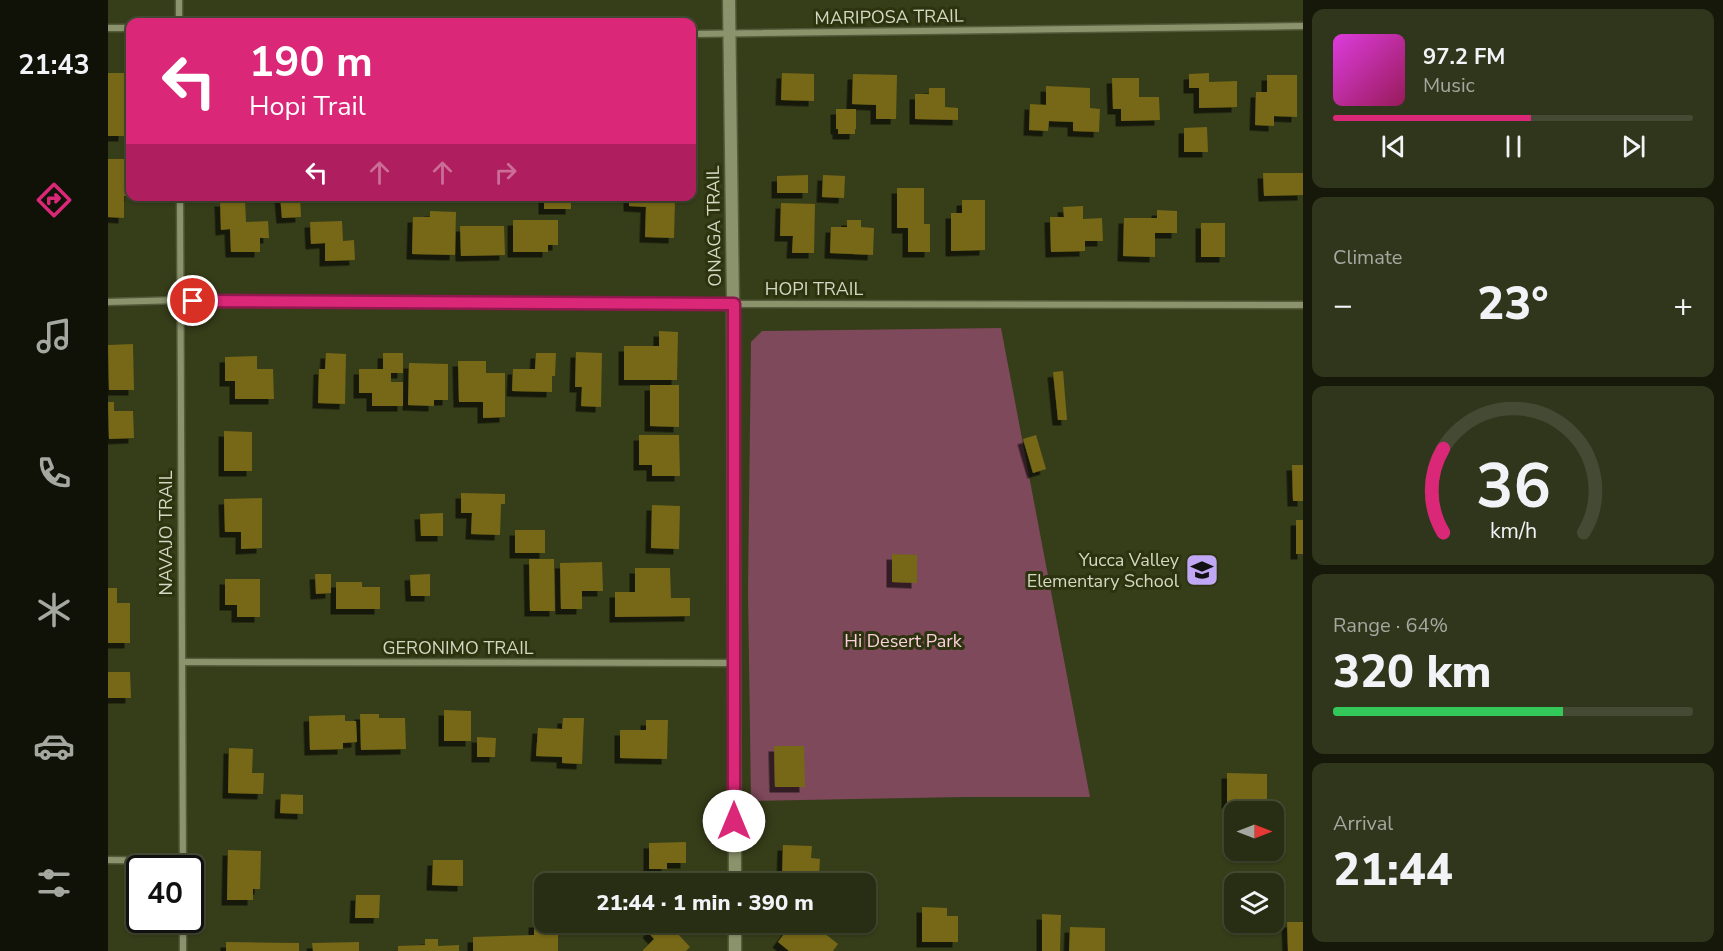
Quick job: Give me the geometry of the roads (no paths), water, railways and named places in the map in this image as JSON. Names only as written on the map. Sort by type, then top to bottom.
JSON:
[{"type":"street","points":[[179,0],[179,18]]},
{"type":"street","name":"ONAGA TRAIL","points":[[729,0],[734,304],[735,873]]},
{"type":"street","name":"MARIPOSA TRAIL","points":[[696,34],[1303,26]]},
{"type":"street","points":[[108,28],[126,28]]},
{"type":"street","name":"NAVAJO TRAIL","points":[[180,201],[183,855]]},
{"type":"street","name":"HOPI TRAIL","points":[[108,302],[181,300],[1303,305]]},
{"type":"street","name":"GERONIMO TRAIL","points":[[183,662],[734,663]]},
{"type":"street","points":[[108,861],[126,861]]},
{"type":"street","points":[[183,933],[183,951]]},
{"type":"street","points":[[735,933],[735,951]]},
{"type":"place","name":"Yucca Valley Elementary School","points":[[1202,570]]},
{"type":"park label","name":"Hi Desert Park","points":[[903,641]]}]
